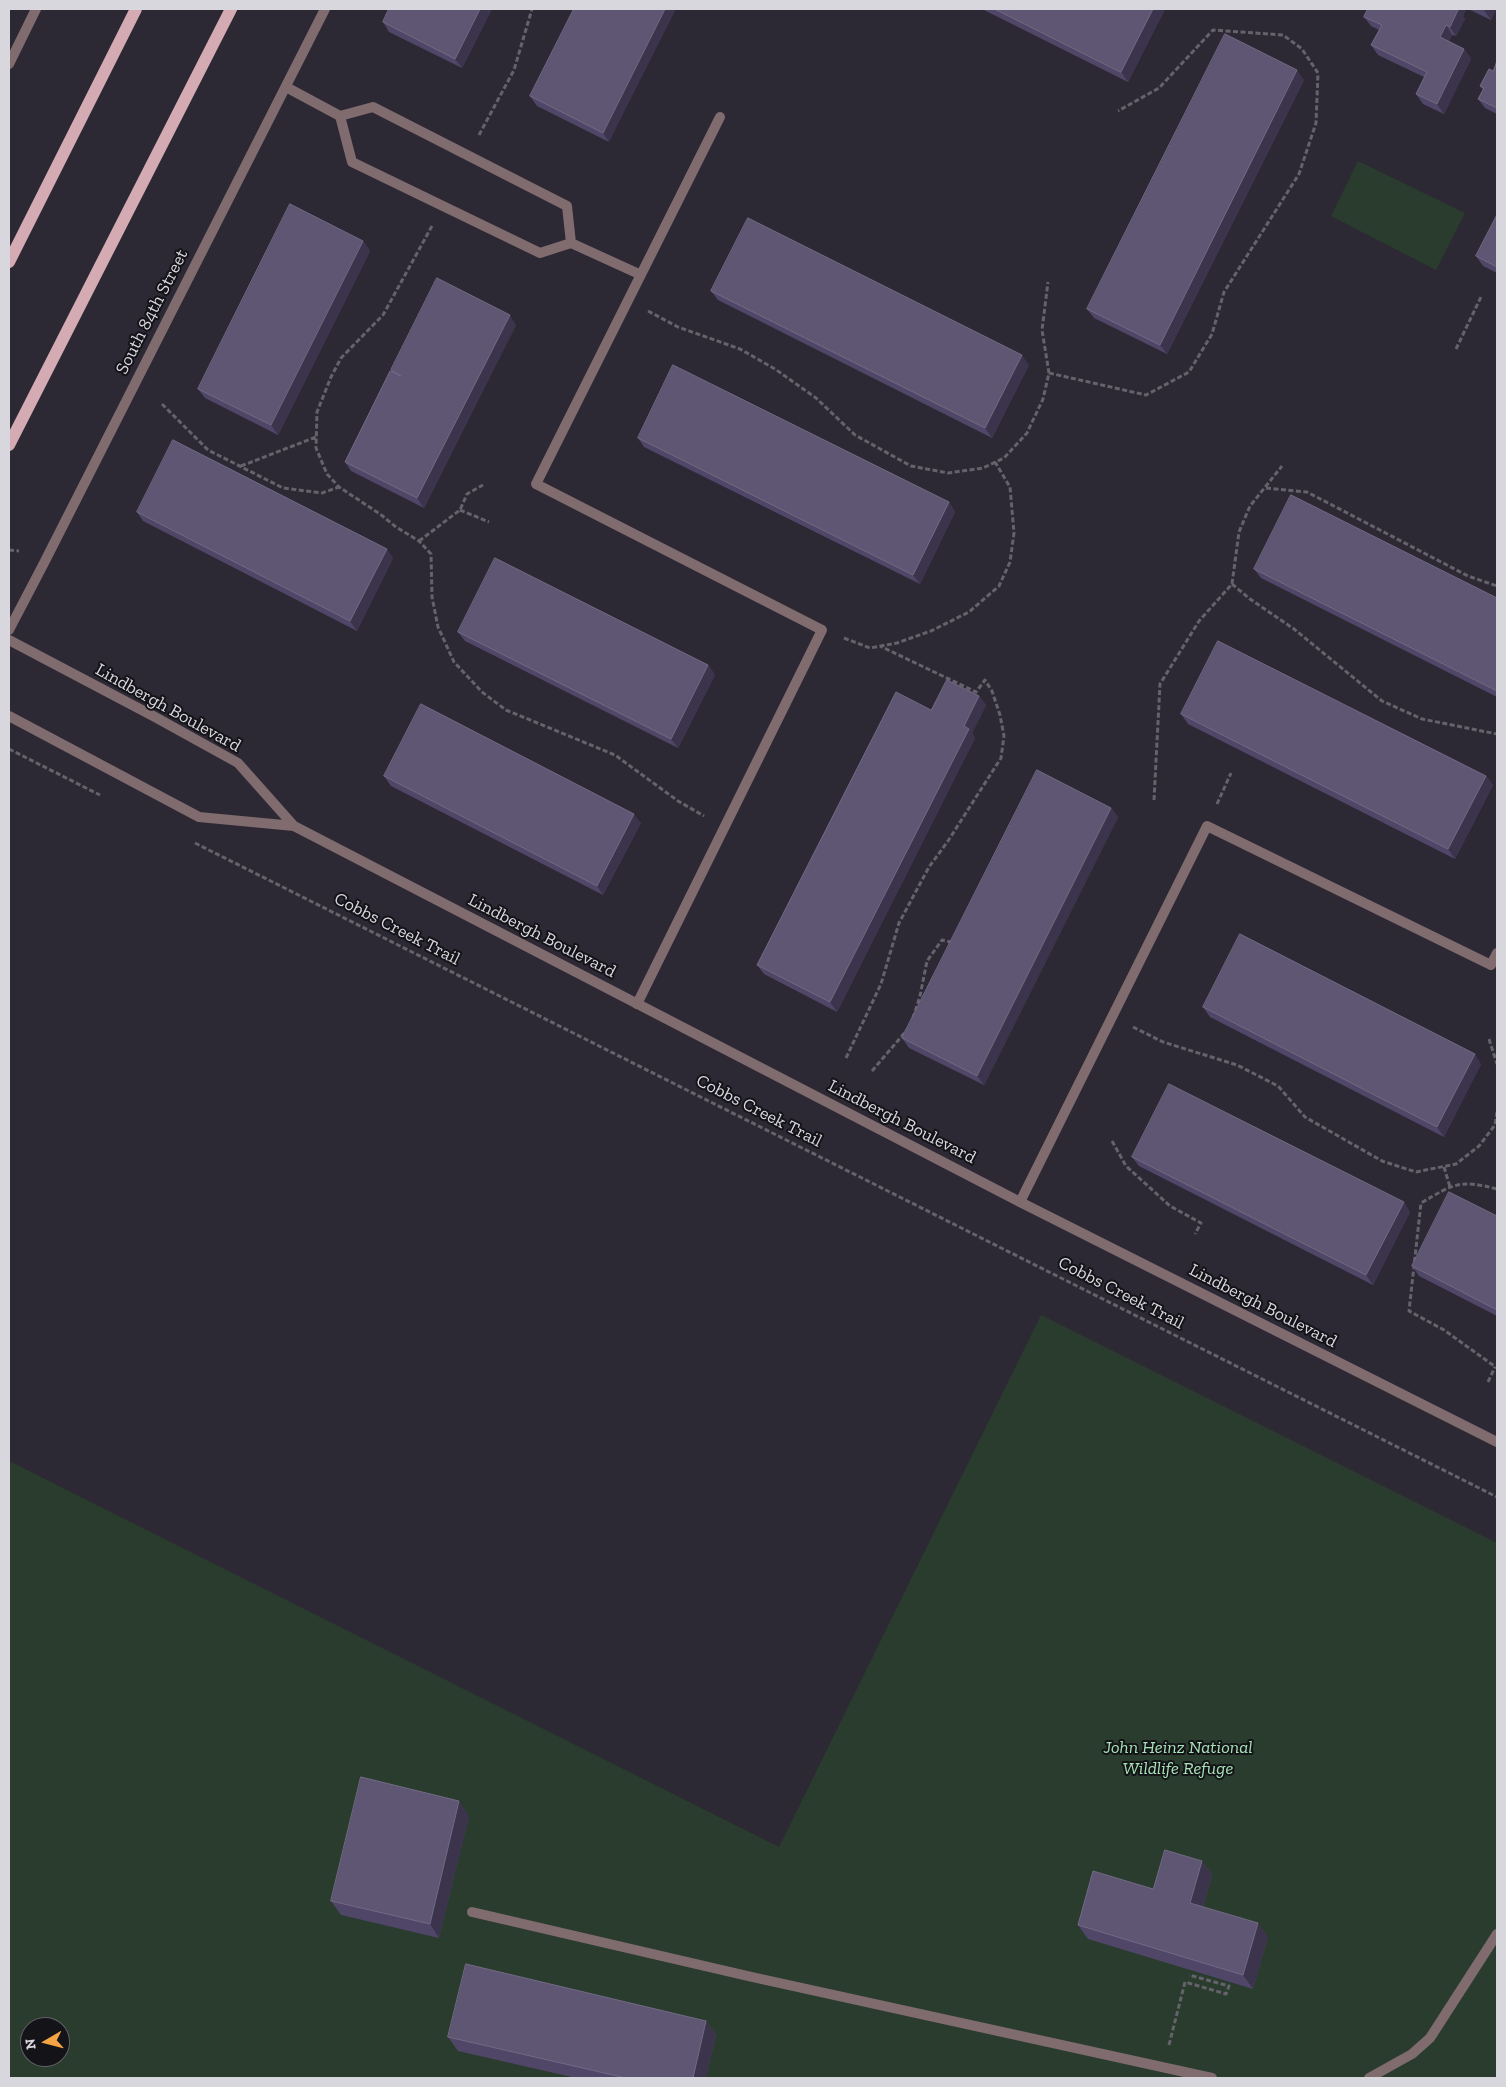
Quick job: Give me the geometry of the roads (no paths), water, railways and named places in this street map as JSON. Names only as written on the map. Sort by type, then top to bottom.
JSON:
[{"type":"main road","points":[[9,262],[136,9]]},
{"type":"main road","points":[[9,446],[231,9]]},
{"type":"street","points":[[9,64],[36,9]]},
{"type":"street","name":"South 84th Street","points":[[9,630],[325,9]]},
{"type":"street","points":[[286,87],[340,116],[373,106],[567,206],[571,243]]},
{"type":"street","points":[[340,116],[352,162],[540,253],[571,243],[639,274]]},
{"type":"street","points":[[637,1004],[822,630],[536,484],[639,274],[720,117]]},
{"type":"street","name":"Lindbergh Boulevard","points":[[9,640],[238,763],[294,826],[1020,1202],[1497,1442]]},
{"type":"street","name":"Lindbergh Boulevard","points":[[9,716],[199,817],[294,826]]},
{"type":"street","points":[[1020,1202],[1207,826],[1491,965],[1497,953]]},
{"type":"street","points":[[472,1912],[752,1977],[1212,2078]]},
{"type":"street","points":[[1369,2078],[1412,2054],[1430,2038],[1497,1934]]},
{"type":"park label","name":"John Heinz National Wildlife Refuge","points":[[1178,1758]]}]
